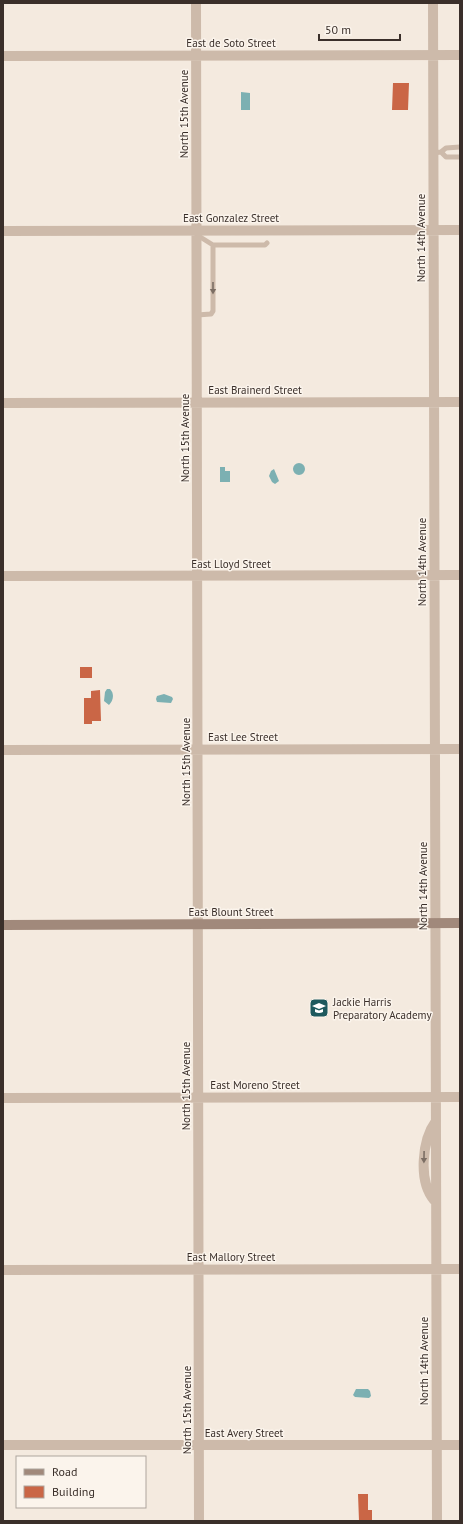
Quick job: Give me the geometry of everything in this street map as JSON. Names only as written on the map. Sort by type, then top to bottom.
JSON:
[{"type":"street","name":"North 15th Avenue","points":[[196,3],[200,1521]]},
{"type":"street","name":"North 14th Avenue","points":[[433,3],[433,55],[437,152],[433,230],[436,1121],[428,1133],[424,1157],[428,1189],[435,1202],[436,1521]]},
{"type":"street","name":"East de Soto Street","points":[[3,56],[460,55]]},
{"type":"street","name":"East Gonzalez Street","points":[[3,231],[196,232],[460,230]]},
{"type":"street","name":"East Brainerd Street","points":[[3,403],[460,402]]},
{"type":"street","name":"East Lloyd Street","points":[[3,576],[460,575]]},
{"type":"street","name":"East Lee Street","points":[[3,750],[460,749]]},
{"type":"street","name":"East Blount Street","points":[[3,925],[460,923]]},
{"type":"street","name":"East Moreno Street","points":[[3,1098],[460,1097]]},
{"type":"street","name":"East Mallory Street","points":[[3,1270],[460,1269]]},
{"type":"street","name":"East Avery Street","points":[[3,1445],[460,1445]]},
{"type":"lane","points":[[437,152],[446,148],[460,147]]},
{"type":"lane","points":[[437,152],[446,157],[460,157]]},
{"type":"lane","points":[[196,232],[213,246],[265,245],[267,242]]},
{"type":"lane","points":[[197,315],[211,314],[213,311],[213,246]]},
{"type":"water","points":[[241,92],[250,93],[250,110],[241,110]]},
{"type":"water","points":[[297,463],[301,463],[305,469],[301,475],[297,475],[293,471],[293,467]]},
{"type":"water","points":[[220,467],[225,467],[225,471],[230,471],[230,482],[220,482]]},
{"type":"water","points":[[274,469],[279,481],[275,484],[269,476],[271,471]]},
{"type":"water","points":[[107,689],[112,691],[113,695],[112,702],[109,705],[104,701],[105,692]]},
{"type":"water","points":[[164,694],[172,697],[173,699],[171,703],[157,702],[157,696]]},
{"type":"water","points":[[356,1389],[368,1389],[371,1396],[369,1398],[355,1397],[353,1395]]},
{"type":"building","points":[[393,83],[409,83],[408,110],[392,110]]},
{"type":"building","points":[[80,667],[92,667],[92,678],[80,678]]},
{"type":"building","points":[[100,690],[101,721],[92,721],[92,724],[84,724],[84,698],[91,698],[91,691]]},
{"type":"building","points":[[358,1494],[368,1494],[368,1510],[372,1510],[372,1521],[359,1521]]},
{"type":"place","name":"Jackie Harris Preparatory Academy","points":[[319,1008]]}]
